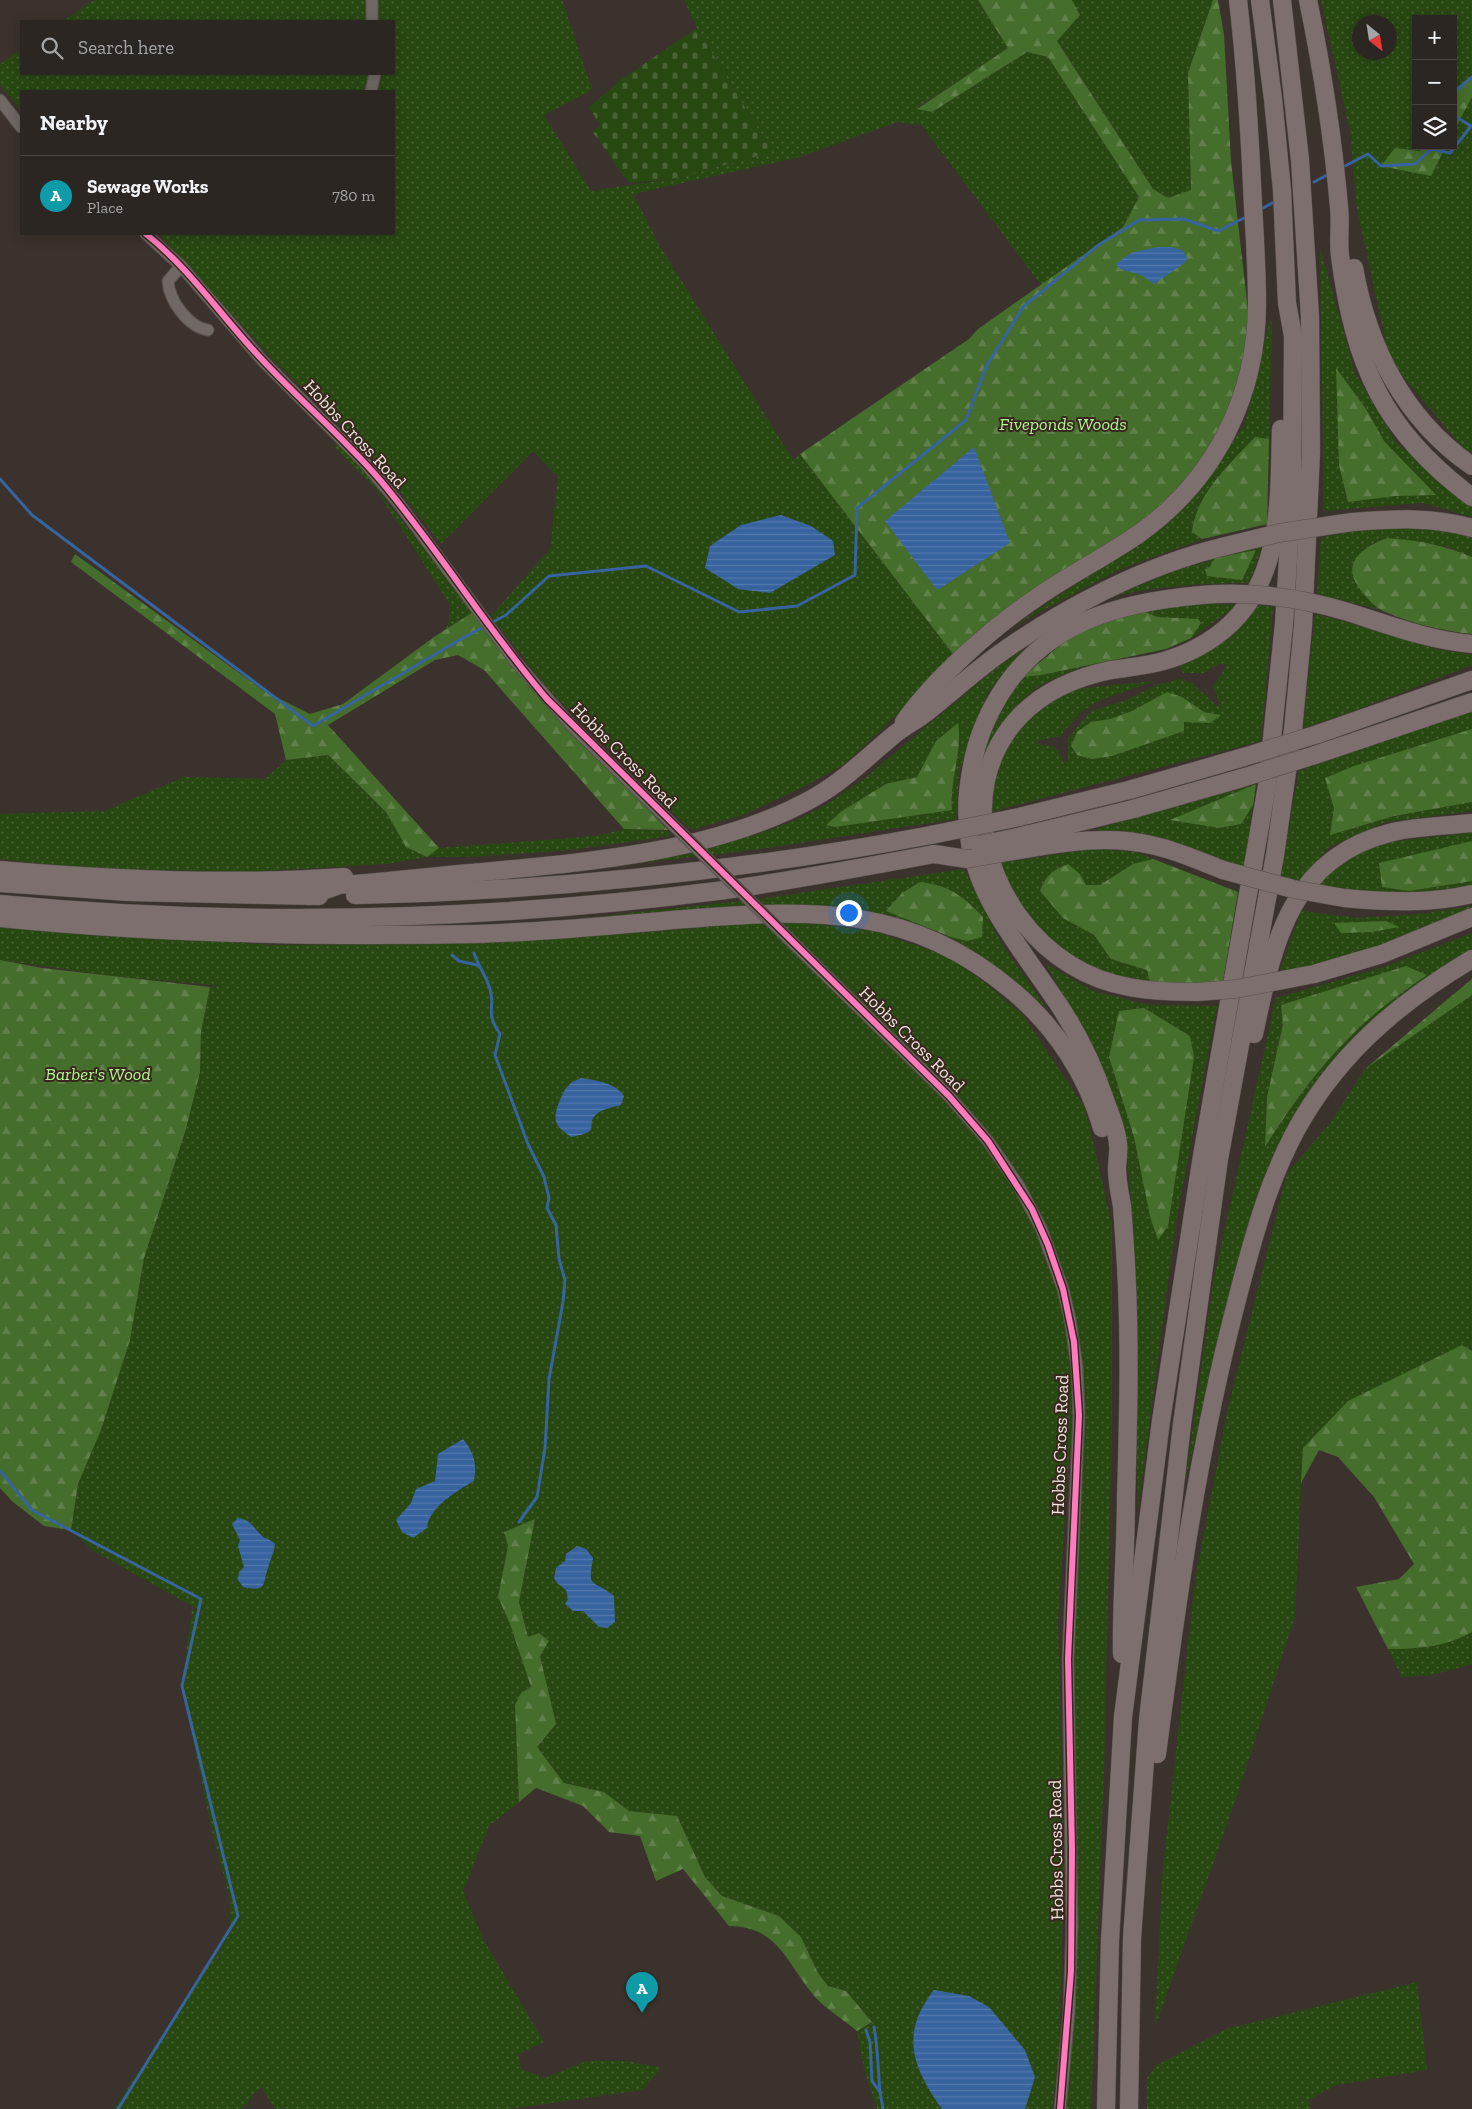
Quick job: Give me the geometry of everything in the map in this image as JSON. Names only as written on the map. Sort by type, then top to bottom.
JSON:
[{"type":"highway","points":[[895,734],[916,705],[992,632],[1038,596],[1138,534],[1180,499],[1201,476],[1219,449],[1232,422],[1245,394],[1252,360],[1257,304],[1249,99],[1238,0]]},
{"type":"highway","points":[[1106,2109],[1110,1941],[1123,1717],[1160,1421],[1202,1156],[1257,852],[1274,728],[1284,624],[1292,493],[1293,336],[1287,302],[1282,190],[1260,0]]},
{"type":"highway","points":[[1129,2109],[1132,1938],[1148,1720],[1182,1424],[1219,1159],[1265,912],[1282,807],[1298,678],[1308,549],[1311,387],[1307,238],[1282,0]]},
{"type":"highway","points":[[1308,0],[1323,85],[1340,209],[1350,247],[1362,308],[1370,332],[1387,369],[1406,402],[1452,451],[1472,466]]},
{"type":"highway","points":[[1340,209],[1340,254],[1349,311],[1354,337],[1368,375],[1387,410],[1406,436],[1436,468],[1472,497]]},
{"type":"highway","points":[[1287,302],[1282,332],[1284,372],[1278,507],[1270,559],[1259,586],[1240,614],[1226,628],[1205,643],[1168,660],[1087,676],[1065,684],[1032,704],[1018,718],[998,747],[989,772],[982,806],[983,835],[987,853],[1004,895],[1029,931],[1049,950],[1071,966],[1114,985],[1141,990],[1196,992],[1236,989],[1314,974],[1382,954],[1472,917]]},
{"type":"highway","points":[[309,896],[339,885],[610,858],[672,846],[732,831],[775,816],[815,797],[841,781],[895,734],[986,663],[1043,625],[1137,577],[1186,557],[1222,547],[1279,533],[1352,522],[1420,519],[1472,528]]},
{"type":"highway","points":[[1123,1717],[1122,1632],[1128,1351],[1125,1246],[1117,1170],[1118,1144],[1092,1064],[1051,992],[1002,924],[975,867],[967,829],[968,784],[973,756],[988,716],[1014,675],[1051,640],[1092,617],[1121,607],[1160,599],[1202,595],[1248,593],[1288,596],[1348,612],[1409,633],[1449,642],[1472,644]]},
{"type":"highway","points":[[1409,633],[1424,642],[1453,649],[1472,650]]},
{"type":"highway","points":[[0,883],[130,892],[309,896],[459,892],[604,881],[756,863],[931,835],[1018,817],[1120,792],[1244,758],[1472,680]]},
{"type":"highway","points":[[1023,842],[1315,756],[1472,702]]},
{"type":"highway","points":[[1219,1159],[1244,1082],[1273,952],[1286,917],[1304,889],[1333,860],[1371,839],[1407,830],[1472,823]]},
{"type":"highway","points":[[0,904],[154,915],[318,918],[507,911],[661,897],[781,882],[934,854],[1023,842],[1082,840],[1124,840],[1165,848],[1223,870],[1293,889],[1344,898],[1415,901],[1440,900],[1472,894]]},
{"type":"highway","points":[[0,870],[148,879],[294,880],[396,874],[491,865],[562,863]]},
{"type":"highway","points":[[0,918],[137,929],[282,934],[511,933],[584,929],[598,926],[748,914],[810,913],[874,921],[935,942],[969,960],[996,978],[1020,998],[1048,1026],[1086,1085],[1117,1170]]},
{"type":"highway","points":[[318,918],[354,928],[585,924],[598,926]]},
{"type":"highway","points":[[1132,1938],[1194,1489],[1230,1327],[1266,1196],[1275,1172],[1298,1126],[1325,1084],[1342,1064],[1395,1011],[1472,959]]},
{"type":"street","points":[[372,0],[372,20]]},
{"type":"street","points":[[371,90],[375,75]]},
{"type":"street","points":[[0,100],[20,126]]},
{"type":"street","name":"Hobbs Cross Road","points":[[150,235],[181,266],[257,354],[314,409],[380,480],[487,625],[547,699],[949,1096],[988,1141],[1019,1186],[1041,1228],[1063,1289],[1070,1319],[1078,1398],[1068,1659],[1072,1926],[1069,2013],[1060,2109]]},
{"type":"street","points":[[181,266],[168,281],[168,288],[188,319],[199,329],[208,330]]},
{"type":"green space","points":[[94,0],[562,0],[592,90],[544,115],[591,191],[672,179],[772,152],[697,28],[684,0],[978,0],[1008,48],[917,108],[932,112],[1027,52],[1048,57],[1139,197],[1123,227],[1041,285],[921,125],[898,122],[796,158],[633,194],[661,248],[793,460],[800,454],[956,658],[846,763],[805,786],[743,815],[691,830],[548,689],[491,616],[550,549],[558,477],[533,451],[441,544],[369,451],[275,362],[160,235],[395,235],[395,90],[20,90],[20,108],[0,86],[0,64],[20,51],[20,75],[395,75],[395,20],[64,20]]},
{"type":"green space","name":"Fiveponds Woods","points":[[978,0],[1072,0],[1080,15],[1057,41],[1153,189],[1168,198],[1191,190],[1188,73],[1213,0],[1218,0],[1224,35],[1231,161],[1250,328],[1236,393],[1212,449],[1183,490],[1132,533],[956,658],[800,454],[969,339],[978,329],[1123,227],[1139,197],[1048,57],[1027,52],[932,112],[917,109],[1008,48]]},
{"type":"green space","points":[[1072,0],[1213,0],[1188,73],[1191,191],[1168,198],[1153,189],[1057,40],[1080,15]]},
{"type":"green space","points":[[1321,0],[1472,0],[1472,453],[1463,448],[1390,361],[1357,209],[1350,131]]},
{"type":"green space","points":[[697,28],[772,152],[672,179],[631,183],[592,132],[600,125],[589,107],[622,79]]},
{"type":"green space","points":[[1472,76],[1472,97],[1457,125],[1457,105],[1457,89]]},
{"type":"green space","points":[[1395,148],[1420,151],[1444,150],[1431,176],[1381,166]]},
{"type":"green space","points":[[1320,248],[1355,373],[1396,442],[1472,506],[1472,517],[1422,503],[1324,511]]},
{"type":"green space","points":[[1270,319],[1272,323],[1267,524],[1202,539],[1118,570],[1012,627],[1142,540],[1200,489],[1245,424]]},
{"type":"green space","points":[[1336,368],[1366,409],[1384,441],[1436,495],[1395,496],[1348,502],[1339,465]]},
{"type":"green space","points":[[1255,437],[1269,439],[1267,524],[1202,539],[1192,532],[1200,505],[1216,480]]},
{"type":"green space","points":[[340,441],[473,612],[444,630],[449,622],[449,603],[377,491],[334,447]]},
{"type":"green space","points":[[1405,525],[1472,533],[1472,557],[1448,547],[1387,538],[1372,544],[1356,559],[1367,598],[1381,610],[1317,594],[1321,537]]},
{"type":"green space","points":[[1387,538],[1430,544],[1472,557],[1472,634],[1438,629],[1415,623],[1380,609],[1367,598],[1356,583],[1353,566],[1356,559],[1368,547]]},
{"type":"green space","points":[[1262,546],[1249,583],[1179,586],[1144,590],[1110,597],[1178,570]]},
{"type":"green space","points":[[1256,550],[1242,580],[1207,576],[1205,569],[1209,568],[1215,558]]},
{"type":"green space","points":[[75,554],[264,691],[310,714],[343,704],[434,637],[473,612],[546,705],[668,830],[624,829],[484,670],[458,655],[435,660],[328,725],[439,848],[427,857],[406,847],[386,812],[328,755],[286,760],[275,714],[71,562]]},
{"type":"green space","points":[[1191,603],[1238,605],[1191,638],[1166,649],[1079,668],[1042,684],[1025,697],[998,727],[981,766],[992,724],[1022,677],[1133,611]]},
{"type":"green space","points":[[1259,605],[1273,607],[1261,741],[990,812],[992,787],[1002,753],[1036,709],[1068,690],[1154,681],[1098,701],[1081,712],[1060,736],[1037,741],[1040,745],[1053,746],[1059,752],[1063,762],[1068,761],[1068,738],[1091,711],[1127,700],[1156,685],[1180,679],[1192,683],[1216,705],[1220,704],[1213,686],[1225,669],[1225,664],[1219,664],[1203,673],[1183,673],[1179,665],[1217,646]]},
{"type":"green space","points":[[1142,610],[1157,617],[1198,619],[1201,623],[1191,638],[1166,649],[1041,675],[1022,677],[1076,632]]},
{"type":"green space","points":[[1315,614],[1441,650],[1472,655],[1472,665],[1367,706],[1303,728]]},
{"type":"green space","points":[[1023,649],[988,692],[959,772],[956,819],[753,850],[624,865],[753,836],[796,820],[826,805],[865,778],[994,670]]},
{"type":"green space","points":[[1167,692],[1182,697],[1204,712],[1221,715],[1210,723],[1184,722],[1184,731],[1112,756],[1092,759],[1077,755],[1071,746],[1077,732],[1091,722],[1110,719],[1132,711]]},
{"type":"green space","points":[[1472,711],[1472,811],[1386,822],[1329,847],[1295,885],[1280,880],[1299,771]]},
{"type":"green space","points":[[958,723],[959,745],[952,788],[952,810],[835,827],[826,825],[842,811],[886,784],[917,777],[936,741]]},
{"type":"green space","points":[[1472,729],[1472,802],[1394,816],[1330,835],[1334,808],[1325,778],[1354,766]]},
{"type":"green space","points":[[328,755],[386,812],[406,847],[427,857],[387,864],[245,872],[80,868],[0,859],[0,814],[104,811],[184,777],[265,779],[286,760]]},
{"type":"green space","points":[[1256,784],[1244,869],[1153,837],[1099,831],[1098,828]]},
{"type":"green space","points":[[1256,784],[1253,805],[1241,824],[1219,828],[1170,820]]},
{"type":"green space","points":[[624,829],[668,831],[671,836],[570,850],[472,857],[427,857],[439,848],[596,836]]},
{"type":"green space","points":[[1472,832],[1472,889],[1414,894],[1374,894],[1316,888],[1348,860],[1377,846],[1392,842]]},
{"type":"green space","points":[[1472,841],[1472,881],[1409,891],[1382,887],[1379,863]]},
{"type":"green space","points":[[1095,849],[1136,852],[1238,892],[1172,986],[1107,975],[1058,950],[1025,912],[1006,882],[999,863]]},
{"type":"green space","points":[[1153,859],[1238,892],[1223,981],[1172,986],[1150,982],[1147,970],[1111,959],[1094,935],[1063,918],[1040,891],[1050,874],[1068,864],[1080,874],[1086,885],[1100,885],[1133,864]]},
{"type":"green space","points":[[964,869],[1001,943],[1047,1009],[984,960],[912,924],[861,909],[820,906],[766,906],[759,899]]},
{"type":"green space","points":[[920,882],[940,886],[962,897],[983,917],[982,937],[967,941],[951,937],[886,911],[902,893]]},
{"type":"green space","points":[[742,901],[748,908],[582,918]]},
{"type":"green space","points":[[1472,906],[1472,908],[1401,940],[1323,965],[1279,974],[1301,911],[1358,918],[1421,914]]},
{"type":"green space","points":[[1386,921],[1399,927],[1372,932],[1341,933],[1334,923]]},
{"type":"green space","points":[[807,923],[873,931],[945,955],[980,979],[1022,1014],[1085,1108],[1112,1224],[1112,1419],[1104,1772],[1091,2109],[1066,2109],[1074,2016],[1069,1758],[1076,1546],[1070,1442],[1058,1621],[1064,1869],[1059,2051],[1052,2109],[877,2109],[864,2069],[857,2031],[873,2022],[846,1991],[828,1986],[818,1973],[801,1937],[779,1916],[722,1896],[705,1877],[677,1816],[629,1811],[604,1792],[564,1783],[537,1747],[539,1658],[549,1641],[528,1638],[519,1602],[535,1520],[504,1532],[508,1546],[498,1597],[510,1624],[531,1688],[515,1705],[519,1802],[489,1826],[463,1891],[483,1939],[544,2042],[518,2054],[521,2069],[545,2078],[586,2061],[627,2061],[661,2068],[642,2090],[509,2109],[275,2109],[261,2087],[242,2109],[114,2109],[230,1933],[229,1896],[211,1827],[182,1686],[192,1609],[208,1615],[92,1550],[71,1530],[78,1484],[101,1430],[130,1340],[144,1258],[186,1129],[200,1072],[201,1032],[210,987],[221,986],[113,976],[0,960],[0,926],[275,945],[446,943],[636,933],[742,924]]},
{"type":"green space","points":[[1472,933],[1472,951],[1416,986],[1354,1036],[1304,1101],[1265,1176],[1220,1331],[1185,1483],[1214,1278],[1276,998],[1384,967]],"holes":[[[1426,975],[1369,1018],[1340,1047],[1295,1102],[1266,1146],[1267,1097],[1283,1023]]]},
{"type":"green space","name":"Barber's Wood","points":[[0,960],[42,968],[210,987],[201,1032],[200,1072],[186,1129],[144,1258],[130,1340],[101,1430],[78,1484],[71,1530],[44,1526],[13,1502],[0,1488]]},
{"type":"green space","points":[[1046,964],[1091,990],[1149,1005],[1217,1006],[1176,1222],[1138,1509],[1133,1222],[1127,1154],[1106,1083],[1088,1042]]},
{"type":"green space","points":[[1406,966],[1427,975],[1379,1011],[1340,1048],[1305,1088],[1265,1147],[1267,1097],[1283,1024],[1281,1005]]},
{"type":"green space","points":[[1472,979],[1472,995],[1365,1069],[1467,983]]},
{"type":"green space","points":[[1472,993],[1472,1351],[1462,1345],[1303,1448],[1295,1616],[1237,1796],[1155,2027],[1162,1878],[1195,1581],[1227,1412],[1287,1173],[1330,1123],[1365,1069]]},
{"type":"green space","points":[[1144,1008],[1190,1036],[1194,1057],[1168,1226],[1158,1240],[1150,1216],[1134,1137],[1109,1057],[1119,1011]]},
{"type":"green space","points":[[1462,1345],[1472,1351],[1472,1632],[1442,1644],[1388,1649],[1356,1587],[1399,1579],[1414,1564],[1374,1497],[1338,1457],[1319,1450],[1301,1483],[1303,1448],[1348,1401]]},
{"type":"green space","points":[[535,1519],[519,1602],[528,1637],[539,1633],[549,1641],[540,1656],[556,1724],[537,1747],[564,1783],[604,1792],[629,1811],[677,1816],[705,1877],[722,1896],[779,1916],[801,1937],[818,1973],[828,1986],[846,1991],[872,2022],[857,2031],[820,2002],[809,1990],[783,1952],[773,1942],[747,1928],[729,1926],[683,1869],[656,1881],[640,1836],[609,1832],[583,1806],[536,1788],[519,1802],[515,1705],[521,1693],[531,1687],[510,1624],[498,1597],[508,1546],[504,1532]]},
{"type":"green space","points":[[1472,1632],[1472,1664],[1432,1675],[1402,1677],[1388,1649],[1442,1644]]},
{"type":"green space","points":[[1417,1982],[1427,2070],[1336,2085],[1308,2100],[1311,2109],[1147,2109],[1147,2078],[1157,2065],[1226,2029]]},
{"type":"water","points":[[1157,247],[1171,247],[1182,250],[1187,257],[1186,262],[1154,284],[1141,275],[1120,269],[1116,264],[1131,253]]},
{"type":"water","points":[[974,447],[1010,543],[937,590],[885,521]]},
{"type":"water","points":[[781,515],[811,526],[833,541],[835,555],[770,593],[738,589],[705,568],[710,546],[741,525]]},
{"type":"water","points":[[581,1078],[611,1085],[624,1096],[621,1105],[603,1110],[594,1117],[591,1130],[582,1135],[571,1137],[561,1129],[555,1117],[565,1089]]},
{"type":"water","points":[[463,1439],[474,1458],[474,1481],[445,1500],[433,1513],[427,1528],[413,1538],[402,1532],[396,1520],[411,1503],[416,1489],[435,1481],[438,1454]]},
{"type":"water","points":[[238,1518],[249,1522],[263,1536],[275,1544],[263,1586],[257,1589],[243,1587],[238,1580],[239,1572],[244,1567],[238,1546],[240,1540],[232,1524]]},
{"type":"water","points":[[577,1546],[586,1549],[593,1558],[591,1580],[593,1583],[614,1596],[615,1622],[607,1628],[599,1627],[583,1611],[573,1611],[565,1604],[568,1599],[566,1590],[554,1578],[556,1568],[565,1561],[566,1554]]},
{"type":"water","points":[[934,1990],[969,1996],[989,2007],[1025,2050],[1035,2077],[1025,2109],[942,2109],[917,2065],[914,2051],[916,2021]]},
{"type":"waterway","points":[[1457,90],[1472,77]]},
{"type":"waterway","points":[[1457,117],[1471,126],[1457,144]]},
{"type":"waterway","points":[[1345,166],[1368,154],[1381,166],[1415,164],[1430,150]]},
{"type":"waterway","points":[[1436,150],[1450,153],[1452,150]]},
{"type":"waterway","points":[[1314,182],[1327,175]]},
{"type":"waterway","points":[[1263,208],[1272,203]]},
{"type":"waterway","points":[[0,479],[32,515],[313,726],[461,639],[506,615],[549,576],[646,566],[739,612],[797,606],[855,575],[857,508],[966,420],[986,367],[1023,307],[1097,246],[1139,220],[1184,219],[1218,231],[1244,218]]},
{"type":"waterway","points":[[474,953],[489,985],[492,1002],[491,1015],[500,1034],[495,1055],[528,1144],[544,1177],[549,1198],[547,1208],[556,1225],[559,1259],[565,1280],[563,1302],[549,1379],[545,1448],[537,1497],[519,1522]]},
{"type":"waterway","points":[[452,955],[459,961],[477,965]]},
{"type":"waterway","points":[[0,1471],[32,1510],[201,1599],[182,1686],[238,1916],[118,2109]]},
{"type":"waterway","points":[[874,2027],[880,2092]]},
{"type":"waterway","points":[[866,2030],[870,2042],[872,2081],[880,2092],[883,2109]]},
{"type":"cycle path","points":[[147,235],[176,261],[242,338],[380,480],[547,699],[949,1096],[988,1141],[1032,1209],[1048,1245],[1063,1289],[1074,1342],[1079,1415],[1068,1659],[1072,1849],[1071,1971],[1060,2109]]},
{"type":"place","name":"Sewage Works","points":[[642,2013]]}]
